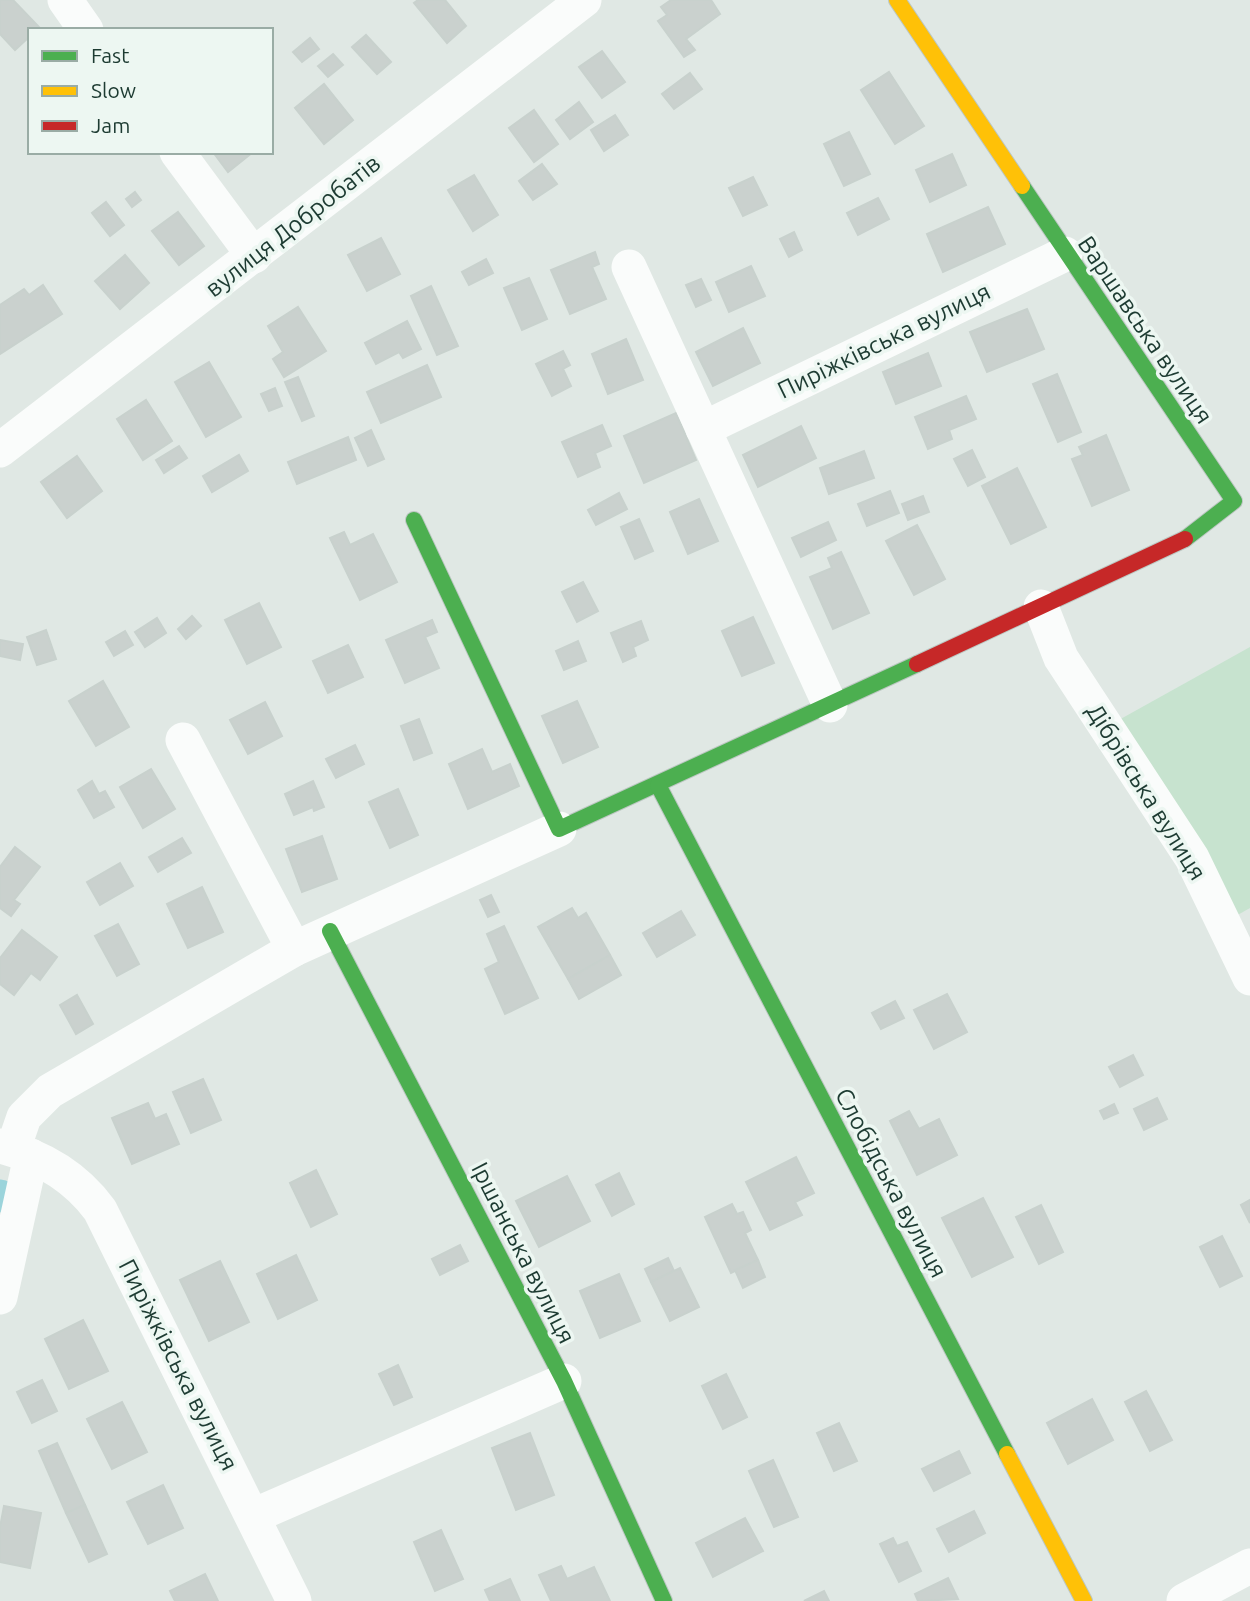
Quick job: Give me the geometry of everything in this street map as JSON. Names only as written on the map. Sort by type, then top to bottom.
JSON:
[{"type":"street","points":[[65,0],[85,28]]},
{"type":"street","name":"вулиця Добробатів","points":[[0,450],[584,0]]},
{"type":"street","name":"Варшавська вулиця","points":[[897,0],[951,76],[1065,254],[1234,501],[1171,546],[1041,607]]},
{"type":"street","points":[[178,154],[254,256]]},
{"type":"street","name":"Пиріжківська вулиця","points":[[703,429],[1065,254]]},
{"type":"street","points":[[629,267],[830,705]]},
{"type":"street","points":[[415,520],[559,829]]},
{"type":"street","points":[[0,1297],[15,1151],[24,1117],[50,1091],[294,949],[330,931],[658,785],[1041,607]]},
{"type":"street","name":"Дібрівська вулиця","points":[[1041,607],[1061,658],[1192,858],[1250,978]]},
{"type":"street","points":[[183,740],[294,949]]},
{"type":"street","name":"Слобідська вулиця","points":[[658,785],[1084,1601]]},
{"type":"street","name":"Іршанська вулиця","points":[[330,931],[564,1381],[664,1601]]},
{"type":"street","name":"Пиріжківська вулиця","points":[[15,1151],[70,1177],[100,1210],[294,1601]]},
{"type":"street","points":[[253,1516],[564,1381]]},
{"type":"street","points":[[1184,1601],[1250,1566]]},
{"type":"green space","points":[[1250,647],[1250,908],[1227,921],[1117,721]]},
{"type":"building","points":[[0,0],[13,0],[39,27],[28,28],[28,38],[15,50],[0,34]]},
{"type":"building","points":[[418,0],[445,0],[466,26],[447,43],[414,3]]},
{"type":"building","points":[[671,0],[711,0],[720,14],[686,39],[695,50],[684,57],[658,21],[667,15],[661,7]]},
{"type":"building","points":[[366,35],[391,62],[377,74],[352,47]]},
{"type":"building","points":[[310,38],[319,49],[302,62],[293,52]]},
{"type":"building","points":[[602,51],[625,82],[602,98],[579,67]]},
{"type":"building","points":[[333,54],[343,65],[328,77],[318,66]]},
{"type":"building","points":[[889,72],[924,126],[895,144],[861,90]]},
{"type":"building","points":[[690,73],[702,89],[674,109],[662,94]]},
{"type":"building","points":[[324,84],[353,120],[324,144],[295,108]]},
{"type":"building","points":[[579,102],[593,122],[570,139],[556,120]]},
{"type":"building","points":[[534,110],[558,144],[534,162],[509,128]]},
{"type":"building","points":[[615,115],[628,135],[604,151],[591,130]]},
{"type":"building","points":[[849,132],[870,174],[844,186],[824,144]]},
{"type":"building","points":[[214,154],[250,154],[228,172]]},
{"type":"building","points":[[952,154],[966,185],[930,202],[916,170]]},
{"type":"building","points":[[542,164],[557,184],[533,200],[519,181]]},
{"type":"building","points":[[474,175],[498,215],[473,231],[448,190]]},
{"type":"building","points":[[753,177],[767,205],[743,216],[729,188]]},
{"type":"building","points":[[135,192],[141,200],[132,207],[126,199]]},
{"type":"building","points":[[878,198],[889,219],[858,235],[847,213]]},
{"type":"building","points":[[106,202],[124,225],[110,236],[92,213]]},
{"type":"building","points":[[988,207],[1005,244],[943,272],[927,234]]},
{"type":"building","points":[[178,212],[204,246],[179,265],[152,231]]},
{"type":"building","points":[[794,232],[802,250],[789,257],[780,239]]},
{"type":"building","points":[[381,238],[400,274],[367,291],[348,255]]},
{"type":"building","points":[[595,252],[599,264],[592,267],[606,299],[570,314],[551,270]]},
{"type":"building","points":[[125,255],[149,283],[120,309],[95,281]]},
{"type":"building","points":[[486,259],[493,273],[469,285],[462,272]]},
{"type":"building","points":[[751,266],[765,296],[729,312],[716,282]]},
{"type":"building","points":[[529,278],[547,319],[522,330],[504,288]]},
{"type":"building","points":[[701,279],[711,300],[696,307],[686,285]]},
{"type":"building","points":[[43,285],[62,314],[0,354],[0,305],[24,289],[29,295]]},
{"type":"building","points":[[431,286],[458,346],[437,355],[411,296]]},
{"type":"building","points":[[298,307],[326,351],[284,377],[273,359],[283,352],[268,326]]},
{"type":"building","points":[[1027,309],[1044,349],[987,372],[970,332]]},
{"type":"building","points":[[407,321],[421,349],[403,358],[399,352],[376,364],[365,343]]},
{"type":"building","points":[[743,328],[760,363],[713,386],[696,352]]},
{"type":"building","points":[[626,339],[643,380],[608,394],[592,354]]},
{"type":"building","points":[[563,351],[570,365],[563,369],[571,386],[552,396],[536,364]]},
{"type":"building","points":[[928,353],[941,386],[896,404],[883,372]]},
{"type":"building","points":[[209,362],[241,417],[206,437],[175,382]]},
{"type":"building","points":[[427,365],[441,397],[381,423],[367,392]]},
{"type":"building","points":[[1057,374],[1081,432],[1058,442],[1033,384]]},
{"type":"building","points":[[298,377],[314,416],[302,421],[285,382]]},
{"type":"building","points":[[275,388],[282,406],[269,411],[261,394]]},
{"type":"building","points":[[966,396],[976,419],[949,430],[952,439],[928,449],[915,417]]},
{"type":"building","points":[[146,400],[172,441],[143,460],[117,419]]},
{"type":"building","points":[[676,413],[696,460],[644,483],[624,436]]},
{"type":"building","points":[[602,425],[611,446],[595,453],[600,467],[578,477],[562,442]]},
{"type":"building","points":[[801,426],[816,458],[758,487],[743,455]]},
{"type":"building","points":[[371,430],[384,459],[368,466],[355,438]]},
{"type":"building","points":[[1106,435],[1129,490],[1092,506],[1072,459],[1083,455],[1079,447]]},
{"type":"building","points":[[348,437],[356,460],[297,484],[288,462]]},
{"type":"building","points":[[179,446],[187,458],[164,473],[156,460]]},
{"type":"building","points":[[972,450],[985,477],[968,486],[954,459]]},
{"type":"building","points":[[864,451],[874,478],[829,494],[820,468]]},
{"type":"building","points":[[239,455],[248,471],[212,492],[203,476]]},
{"type":"building","points":[[77,456],[102,491],[67,518],[41,482]]},
{"type":"building","points":[[1017,468],[1046,527],[1011,544],[982,486]]},
{"type":"building","points":[[890,491],[899,513],[867,526],[858,504]]},
{"type":"building","points":[[619,493],[627,509],[596,525],[588,510]]},
{"type":"building","points":[[923,496],[929,512],[908,520],[902,504]]},
{"type":"building","points":[[699,499],[718,541],[688,554],[670,512]]},
{"type":"building","points":[[639,519],[653,551],[635,559],[621,527]]},
{"type":"building","points":[[828,522],[836,540],[801,557],[792,538]]},
{"type":"building","points":[[917,525],[945,579],[914,595],[886,541]]},
{"type":"building","points":[[344,532],[350,545],[373,534],[397,582],[360,600],[330,538]]},
{"type":"building","points":[[841,552],[869,613],[833,629],[810,577],[832,568],[828,558]]},
{"type":"building","points":[[583,582],[598,611],[577,622],[562,592]]},
{"type":"building","points":[[259,603],[281,647],[247,664],[225,620]]},
{"type":"building","points":[[192,616],[201,626],[186,639],[178,629]]},
{"type":"building","points":[[753,617],[774,663],[742,676],[722,631]]},
{"type":"building","points":[[157,618],[166,633],[145,647],[135,632]]},
{"type":"building","points":[[432,620],[437,632],[425,637],[439,668],[405,683],[386,640]]},
{"type":"building","points":[[641,621],[648,640],[633,647],[636,656],[623,662],[611,633]]},
{"type":"building","points":[[46,630],[56,659],[37,665],[27,637]]},
{"type":"building","points":[[125,631],[133,645],[114,656],[106,642]]},
{"type":"building","points":[[0,640],[23,644],[20,660],[0,656]]},
{"type":"building","points":[[578,641],[586,661],[564,670],[556,651]]},
{"type":"building","points":[[348,645],[363,677],[328,693],[313,661]]},
{"type":"building","points":[[103,681],[129,727],[96,746],[69,701]]},
{"type":"building","points":[[577,701],[598,747],[563,763],[542,716]]},
{"type":"building","points":[[265,702],[282,736],[248,754],[230,720]]},
{"type":"building","points":[[419,719],[432,753],[414,760],[401,726]]},
{"type":"building","points":[[355,745],[364,764],[336,778],[326,759]]},
{"type":"building","points":[[482,749],[492,772],[510,764],[519,786],[468,809],[449,764]]},
{"type":"building","points":[[151,769],[175,809],[143,828],[120,787]]},
{"type":"building","points":[[92,781],[99,794],[105,791],[114,807],[94,818],[78,790]]},
{"type":"building","points":[[313,781],[324,807],[314,811],[313,807],[294,815],[285,794]]},
{"type":"building","points":[[398,789],[418,835],[390,848],[369,802]]},
{"type":"building","points":[[322,836],[337,879],[302,892],[286,849]]},
{"type":"building","points":[[182,838],[191,853],[158,872],[149,857]]},
{"type":"building","points":[[15,847],[40,867],[14,900],[20,904],[11,916],[0,908],[0,867]]},
{"type":"building","points":[[120,863],[133,886],[100,905],[87,882]]},
{"type":"building","points":[[202,887],[223,932],[188,948],[167,904]]},
{"type":"building","points":[[491,895],[499,912],[488,917],[480,900]]},
{"type":"building","points":[[572,908],[578,918],[586,913],[610,955],[568,979],[538,927]]},
{"type":"building","points":[[681,911],[695,935],[657,957],[643,933]]},
{"type":"building","points":[[118,924],[139,964],[117,976],[95,936]]},
{"type":"building","points":[[504,926],[538,998],[505,1014],[485,969],[499,962],[487,934]]},
{"type":"building","points":[[22,930],[57,957],[40,980],[31,973],[14,995],[0,984],[0,958]]},
{"type":"building","points":[[610,955],[621,975],[579,999],[568,979]]},
{"type":"building","points":[[947,994],[967,1032],[934,1049],[914,1010]]},
{"type":"building","points":[[77,995],[93,1024],[76,1034],[60,1005]]},
{"type":"building","points":[[895,1001],[904,1018],[881,1029],[872,1013]]},
{"type":"building","points":[[1133,1055],[1143,1075],[1120,1087],[1109,1067]]},
{"type":"building","points":[[203,1079],[221,1120],[191,1133],[173,1092]]},
{"type":"building","points":[[1157,1098],[1167,1119],[1144,1130],[1134,1109]]},
{"type":"building","points":[[148,1103],[155,1119],[166,1114],[179,1144],[132,1164],[112,1118]]},
{"type":"building","points":[[1114,1104],[1118,1113],[1104,1119],[1100,1111]]},
{"type":"building","points":[[909,1111],[919,1129],[939,1119],[957,1155],[917,1175],[890,1121]]},
{"type":"building","points":[[796,1157],[814,1193],[795,1202],[802,1215],[770,1230],[746,1182]]},
{"type":"building","points":[[316,1170],[337,1214],[311,1227],[290,1183]]},
{"type":"building","points":[[619,1173],[634,1204],[612,1216],[596,1185]]},
{"type":"building","points":[[567,1176],[590,1221],[539,1247],[516,1201]]},
{"type":"building","points":[[983,1198],[1013,1257],[972,1277],[942,1218]]},
{"type":"building","points":[[1250,1200],[1250,1223],[1241,1205]]},
{"type":"building","points":[[732,1204],[737,1214],[743,1212],[751,1230],[745,1233],[758,1260],[731,1273],[705,1217]]},
{"type":"building","points":[[1041,1205],[1063,1252],[1039,1264],[1016,1217]]},
{"type":"building","points":[[1222,1236],[1242,1276],[1220,1287],[1200,1247]]},
{"type":"building","points":[[460,1245],[468,1261],[440,1275],[432,1259]]},
{"type":"building","points":[[296,1255],[317,1300],[278,1319],[257,1274]]},
{"type":"building","points":[[668,1258],[674,1271],[651,1282],[645,1269]]},
{"type":"building","points":[[758,1260],[765,1277],[743,1288],[735,1270]]},
{"type":"building","points":[[220,1261],[249,1322],[209,1341],[180,1280]]},
{"type":"building","points":[[680,1268],[699,1307],[670,1321],[651,1282]]},
{"type":"building","points":[[619,1274],[640,1321],[600,1338],[580,1291]]},
{"type":"building","points":[[83,1320],[108,1371],[69,1389],[45,1339]]},
{"type":"building","points":[[398,1365],[412,1397],[394,1405],[379,1374]]},
{"type":"building","points":[[726,1374],[747,1417],[723,1429],[702,1386]]},
{"type":"building","points":[[42,1380],[57,1411],[32,1423],[17,1392]]},
{"type":"building","points":[[1146,1391],[1172,1440],[1150,1451],[1125,1402]]},
{"type":"building","points":[[1092,1399],[1113,1440],[1068,1464],[1047,1423]]},
{"type":"building","points":[[122,1402],[147,1452],[112,1469],[87,1419]]},
{"type":"building","points":[[839,1423],[857,1461],[834,1471],[817,1433]]},
{"type":"building","points":[[530,1433],[554,1495],[516,1510],[492,1448]]},
{"type":"building","points":[[57,1443],[85,1505],[66,1513],[39,1451]]},
{"type":"building","points":[[959,1451],[970,1473],[934,1491],[922,1469]]},
{"type":"building","points":[[773,1460],[798,1517],[774,1527],[749,1471]]},
{"type":"building","points":[[163,1485],[183,1528],[148,1544],[127,1502]]},
{"type":"building","points":[[85,1505],[107,1554],[89,1562],[66,1513]]},
{"type":"building","points":[[4,1506],[41,1513],[30,1568],[0,1562],[0,1527]]},
{"type":"building","points":[[974,1511],[985,1533],[949,1552],[937,1529]]},
{"type":"building","points":[[745,1518],[763,1551],[713,1577],[696,1543]]},
{"type":"building","points":[[441,1530],[463,1579],[435,1591],[414,1542]]},
{"type":"building","points":[[893,1538],[897,1546],[907,1542],[921,1571],[899,1582],[880,1544]]},
{"type":"building","points":[[561,1566],[567,1579],[594,1567],[610,1601],[551,1601],[539,1575]]},
{"type":"building","points":[[205,1574],[218,1601],[175,1601],[170,1591]]},
{"type":"building","points":[[948,1578],[958,1599],[918,1601],[915,1594]]},
{"type":"building","points":[[510,1579],[520,1601],[490,1601],[485,1590]]},
{"type":"building","points":[[824,1591],[829,1601],[804,1601]]},
{"type":"waterway","points":[[0,1184],[5,1185],[0,1208]]},
{"type":"traffic: fast","points":[[1022,186],[1234,501],[1185,539]]},
{"type":"traffic: fast","points":[[414,520],[559,829],[917,664]]},
{"type":"traffic: fast","points":[[658,785],[1007,1454]]},
{"type":"traffic: fast","points":[[330,931],[564,1381],[664,1601]]},
{"type":"traffic: slow","points":[[897,0],[1022,186]]},
{"type":"traffic: slow","points":[[1007,1454],[1084,1601]]},
{"type":"traffic: jam","points":[[917,664],[1185,539]]}]
